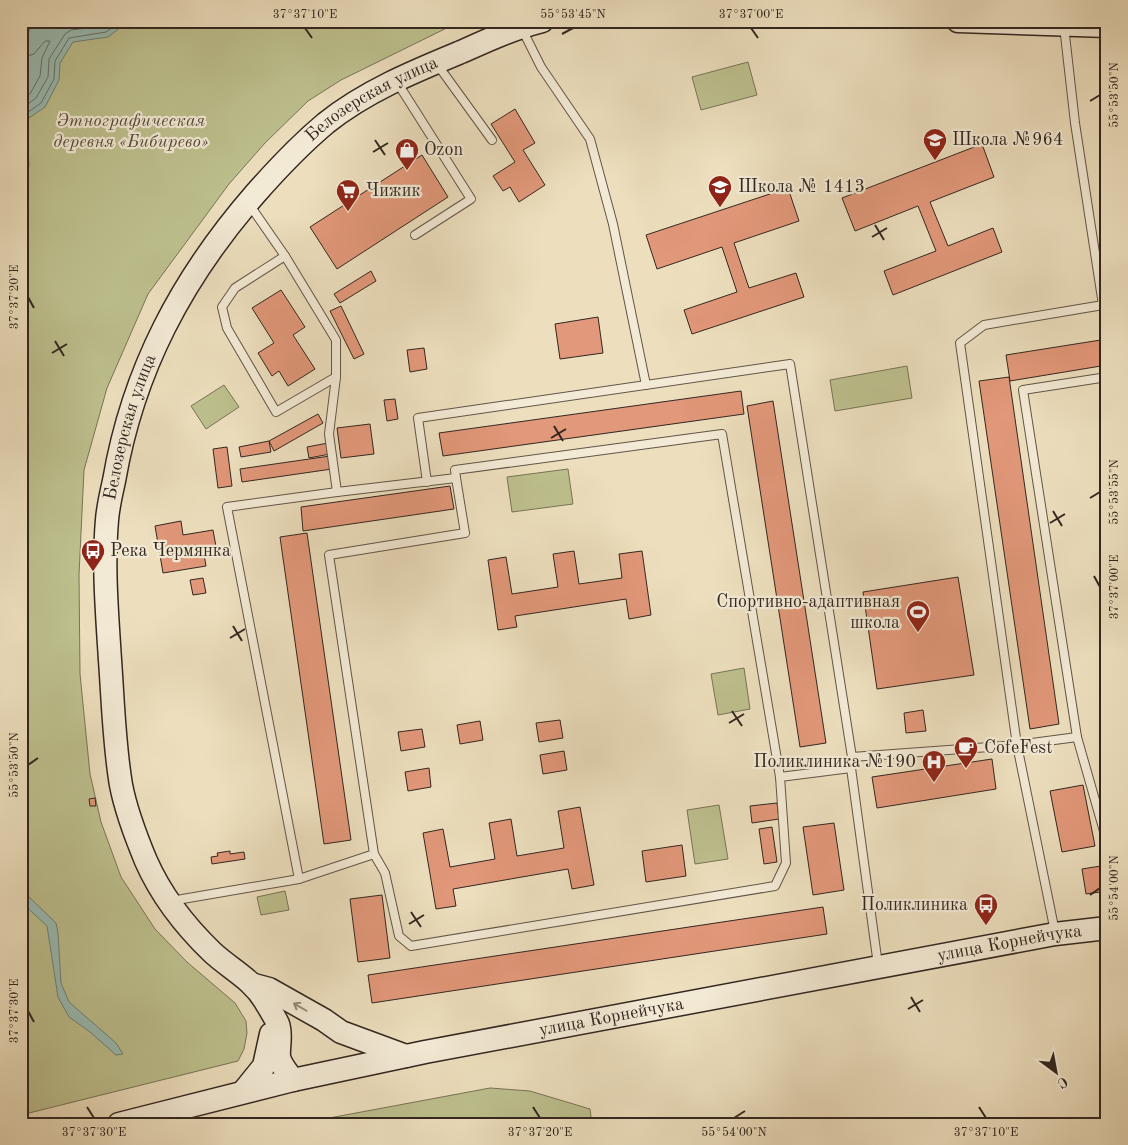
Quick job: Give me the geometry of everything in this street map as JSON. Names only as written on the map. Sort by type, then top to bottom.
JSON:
[{"type":"street","name":"Белозерская улица","points":[[293,1080],[282,1066],[279,1057],[279,1027],[254,985],[215,954],[196,935],[169,901],[147,863],[132,826],[121,787],[114,730],[106,595],[107,519],[120,444],[138,388],[162,329],[180,295],[202,261],[274,172],[306,140],[352,105],[436,62],[520,26],[542,21]]},
{"type":"street","points":[[958,21],[1107,26]]},
{"type":"street","name":"улица Корнейчука","points":[[119,1124],[293,1080],[407,1056],[789,985],[878,966],[1055,934],[1107,928]]},
{"type":"street","name":"Белозерская улица","points":[[254,985],[269,989],[341,1032],[407,1056]]},
{"type":"street","points":[[243,1092],[264,1066],[272,1028],[270,1011]]},
{"type":"street","points":[[330,1072],[346,1059],[346,1045],[341,1032]]},
{"type":"lane","points":[[1055,934],[1017,745],[960,343],[984,325],[1105,304],[1075,123],[1063,24]]},
{"type":"lane","points":[[520,26],[541,67],[590,138],[613,224],[646,385]]},
{"type":"lane","points":[[436,62],[492,140]]},
{"type":"lane","points":[[396,81],[471,199],[415,236]]},
{"type":"lane","points":[[248,202],[285,256],[336,340],[336,377],[329,434],[337,492]]},
{"type":"lane","points":[[285,256],[235,288],[222,307],[227,328],[276,412],[336,377]]},
{"type":"lane","points":[[427,482],[418,418],[790,364],[852,757],[851,768],[878,966]]},
{"type":"lane","points":[[1107,377],[1022,390],[1077,737],[1107,842]]},
{"type":"lane","points":[[722,434],[780,777],[786,863],[775,886],[411,946],[399,936],[385,873],[374,854],[329,555],[465,533],[455,470],[722,434]]},
{"type":"lane","points":[[299,879],[226,507],[456,478]]},
{"type":"lane","points":[[852,757],[1017,745],[1077,737]]},
{"type":"lane","points":[[780,777],[851,768]]},
{"type":"lane","points":[[169,901],[299,879],[374,854]]},
{"type":"green space","name":"Этнографическая деревня «Бибирево»","points":[[21,21],[461,21],[341,80],[308,101],[265,143],[229,184],[148,294],[107,388],[84,470],[79,575],[80,674],[90,774],[101,822],[121,877],[155,929],[187,962],[235,1003],[246,1021],[247,1033],[244,1049],[238,1061],[21,1115]]},
{"type":"green space","points":[[748,62],[757,95],[701,110],[692,77]]},
{"type":"green space","points":[[907,366],[912,398],[835,411],[830,380]]},
{"type":"green space","points":[[224,385],[239,407],[206,429],[191,406]]},
{"type":"green space","points":[[568,469],[573,504],[512,512],[507,477]]},
{"type":"green space","points":[[744,668],[750,709],[718,715],[711,674]]},
{"type":"green space","points":[[719,805],[728,859],[695,864],[687,810]]},
{"type":"green space","points":[[285,891],[289,910],[261,915],[257,897]]},
{"type":"green space","points":[[490,1088],[530,1091],[590,1109],[592,1124],[297,1124]]},
{"type":"water","points":[[40,21],[129,21],[108,37],[73,42],[60,63],[59,80],[45,107],[23,122],[21,127],[21,42],[32,27]]},
{"type":"water","points":[[21,137],[28,145],[29,166],[21,176]]},
{"type":"water","points":[[21,887],[56,923],[61,983],[69,1002],[116,1043],[123,1054],[116,1055],[90,1032],[69,1017],[58,997],[47,926],[21,902]]},
{"type":"building","points":[[515,109],[535,143],[523,150],[545,185],[519,202],[510,187],[503,191],[493,176],[515,162],[491,124]]},
{"type":"building","points":[[982,144],[994,177],[930,202],[948,246],[993,228],[1002,252],[893,295],[884,271],[936,251],[918,206],[855,231],[842,198]]},
{"type":"building","points":[[422,155],[448,197],[337,269],[310,227]]},
{"type":"building","points":[[788,188],[799,221],[734,243],[749,288],[796,273],[804,297],[692,334],[684,310],[737,292],[722,247],[657,269],[646,235]]},
{"type":"building","points":[[371,271],[376,281],[340,303],[334,294]]},
{"type":"building","points":[[281,290],[305,327],[293,335],[315,369],[288,386],[279,371],[272,376],[258,353],[274,343],[252,308]]},
{"type":"building","points":[[341,306],[364,354],[354,359],[330,311]]},
{"type":"building","points":[[598,317],[603,353],[560,359],[555,324]]},
{"type":"building","points":[[1107,339],[1107,365],[1010,381],[1006,355]]},
{"type":"building","points":[[424,348],[427,369],[410,372],[407,350]]},
{"type":"building","points":[[1009,377],[1059,724],[1030,729],[979,381]]},
{"type":"building","points":[[741,391],[744,414],[443,456],[439,433]]},
{"type":"building","points":[[395,399],[398,419],[387,421],[384,400]]},
{"type":"building","points":[[773,401],[826,743],[800,747],[747,406]]},
{"type":"building","points":[[318,414],[323,423],[274,451],[269,441]]},
{"type":"building","points":[[370,424],[374,454],[341,458],[337,428]]},
{"type":"building","points":[[269,441],[271,452],[241,457],[239,447]]},
{"type":"building","points":[[328,443],[330,454],[309,458],[307,447]]},
{"type":"building","points":[[227,447],[232,486],[218,488],[213,449]]},
{"type":"building","points":[[330,456],[332,469],[242,482],[240,469]]},
{"type":"building","points":[[450,486],[454,509],[303,531],[301,507]]},
{"type":"building","points":[[181,521],[183,535],[213,530],[217,552],[204,554],[206,566],[163,573],[155,526]]},
{"type":"building","points":[[307,533],[351,840],[324,844],[280,537]]},
{"type":"building","points":[[574,551],[579,584],[622,578],[619,554],[642,551],[651,615],[629,619],[626,599],[515,616],[517,627],[498,630],[488,560],[506,557],[512,594],[558,587],[553,554]]},
{"type":"building","name":"Спортивно-адаптивная школа","points":[[958,577],[974,675],[877,689],[863,592]]},
{"type":"building","points":[[203,578],[206,593],[193,595],[190,580]]},
{"type":"building","points":[[923,710],[926,731],[906,733],[904,713]]},
{"type":"building","points":[[560,720],[563,738],[539,742],[536,723]]},
{"type":"building","points":[[480,721],[483,740],[460,744],[457,725]]},
{"type":"building","points":[[422,729],[425,747],[401,751],[398,732]]},
{"type":"building","points":[[564,751],[567,770],[543,774],[540,755]]},
{"type":"building","name":"Поликлиника №190","points":[[992,759],[996,789],[877,808],[872,777]]},
{"type":"building","points":[[429,768],[431,787],[408,791],[405,772]]},
{"type":"building","points":[[1083,785],[1095,846],[1062,852],[1050,791]]},
{"type":"building","points":[[95,798],[96,806],[90,806],[89,799]]},
{"type":"building","points":[[777,803],[779,819],[752,823],[750,806]]},
{"type":"building","points":[[580,807],[594,885],[572,889],[568,869],[453,889],[456,906],[436,909],[423,833],[443,829],[450,867],[495,859],[489,823],[511,819],[517,856],[564,848],[558,811]]},
{"type":"building","points":[[834,823],[844,890],[813,895],[803,827]]},
{"type":"building","points":[[772,827],[777,862],[764,864],[759,829]]},
{"type":"building","points":[[682,845],[686,876],[646,882],[642,851]]},
{"type":"building","points":[[230,851],[230,854],[244,852],[245,859],[212,864],[211,857],[218,856],[217,853]]},
{"type":"building","points":[[1107,865],[1107,891],[1086,894],[1082,869]]},
{"type":"building","points":[[382,895],[390,958],[358,962],[350,899]]},
{"type":"building","points":[[823,907],[827,934],[372,1003],[368,975]]},
{"type":"place","name":"Школа №964","points":[[935,161]]},
{"type":"place","name":"Ozon","points":[[407,171]]},
{"type":"place","name":"Школа № 1413","points":[[720,208]]},
{"type":"place","name":"Чижик","points":[[348,212]]},
{"type":"place","name":"Река Чермянка","points":[[93,572]]},
{"type":"place","name":"Спортивно-адаптивная школа","points":[[918,633]]},
{"type":"place","name":"CofeFest","points":[[966,769]]},
{"type":"place","name":"Поликлиника №190","points":[[934,783]]},
{"type":"place","name":"Поликлиника","points":[[986,926]]}]
